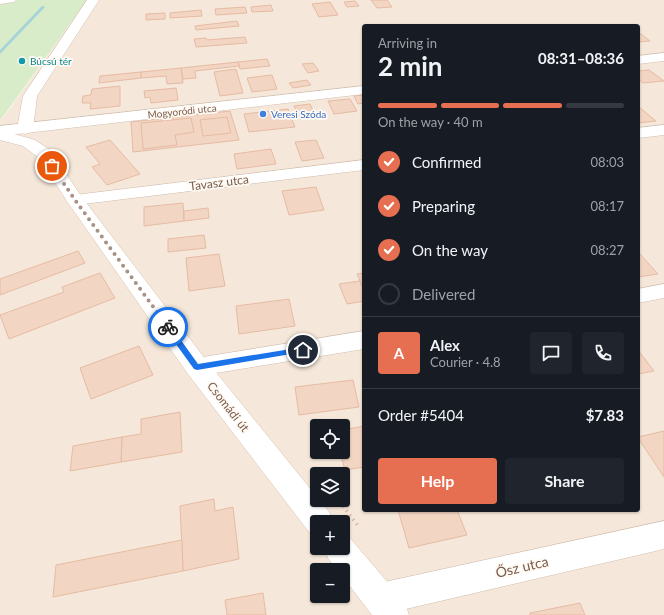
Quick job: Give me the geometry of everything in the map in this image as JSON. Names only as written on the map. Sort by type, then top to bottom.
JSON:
[{"type":"street","points":[[0,1],[10,0]]},
{"type":"street","points":[[27,136],[30,96],[93,0]]},
{"type":"street","points":[[640,60],[664,57]]},
{"type":"street","name":"Mogyoródi utca","points":[[0,131],[27,136],[362,90]]},
{"type":"street","points":[[640,133],[664,130]]},
{"type":"street","name":"Csomádi út","points":[[0,135],[27,136],[44,154],[75,200],[197,367],[313,515]]},
{"type":"street","name":"Tavasz utca","points":[[75,200],[362,166]]},
{"type":"street","points":[[640,296],[664,292]]},
{"type":"street","points":[[197,367],[362,340]]},
{"type":"street","name":"Ősz utca","points":[[386,607],[664,535]]},
{"type":"street","points":[[345,555],[386,607]]},
{"type":"shaded area","points":[[87,0],[664,0],[664,615],[0,615],[0,119],[3,118]]},
{"type":"green space","name":"Búcsú tér","points":[[0,0],[87,0],[0,119]]},
{"type":"building","points":[[371,0],[387,0],[392,7],[377,8]]},
{"type":"building","points":[[355,1],[359,6],[347,7],[344,2]]},
{"type":"building","points":[[330,2],[338,15],[319,17],[312,4]]},
{"type":"building","points":[[271,5],[273,11],[252,12],[251,7]]},
{"type":"building","points":[[245,7],[247,13],[216,15],[215,9]]},
{"type":"building","points":[[201,10],[202,16],[170,18],[170,13]]},
{"type":"building","points":[[165,13],[165,19],[146,20],[146,14]]},
{"type":"building","points":[[237,21],[239,26],[196,30],[195,26]]},
{"type":"building","points":[[640,34],[641,34],[650,41],[640,42]]},
{"type":"building","points":[[245,37],[247,43],[196,47],[194,39],[206,38],[207,40]]},
{"type":"building","points":[[267,59],[270,66],[240,69],[238,62]]},
{"type":"building","points":[[238,62],[239,66],[195,71],[196,78],[183,79],[181,68]]},
{"type":"building","points":[[313,63],[319,71],[308,73],[302,64]]},
{"type":"building","points":[[181,68],[183,83],[167,84],[166,76],[141,78],[141,72]]},
{"type":"building","points":[[236,69],[243,93],[220,96],[214,72]]},
{"type":"building","points":[[649,70],[664,81],[643,83],[640,81],[640,71]]},
{"type":"building","points":[[141,72],[141,78],[99,83],[100,76]]},
{"type":"building","points":[[272,75],[277,89],[252,92],[247,78]]},
{"type":"building","points":[[307,80],[311,85],[293,88],[289,83]]},
{"type":"building","points":[[120,86],[120,106],[90,109],[91,103],[82,103],[83,96],[91,95],[92,89]]},
{"type":"building","points":[[176,88],[178,100],[151,103],[150,97],[145,98],[144,91]]},
{"type":"building","points":[[362,95],[362,103],[358,104],[354,96]]},
{"type":"building","points":[[350,99],[357,111],[334,114],[328,101]]},
{"type":"building","points":[[310,104],[315,115],[299,117],[294,106]]},
{"type":"building","points":[[640,108],[656,121],[640,123]]},
{"type":"building","points":[[288,109],[295,127],[249,132],[244,114]]},
{"type":"building","points":[[230,111],[239,140],[133,152],[131,122]]},
{"type":"building","points":[[227,117],[231,133],[203,136],[200,120]]},
{"type":"building","points":[[191,118],[194,132],[175,135],[177,145],[143,149],[141,123]]},
{"type":"building","points":[[110,140],[140,174],[107,185],[92,167],[100,164],[86,147]]},
{"type":"building","points":[[316,140],[324,158],[302,161],[295,142]]},
{"type":"building","points":[[271,149],[276,164],[237,169],[234,154]]},
{"type":"building","points":[[316,187],[324,210],[289,215],[282,191]]},
{"type":"building","points":[[183,203],[184,221],[144,226],[144,207]]},
{"type":"building","points":[[208,208],[209,218],[184,221],[184,211]]},
{"type":"building","points":[[204,235],[206,248],[168,252],[168,239]]},
{"type":"building","points":[[78,251],[85,263],[0,295],[0,279]]},
{"type":"building","points":[[219,254],[225,286],[189,291],[186,258]]},
{"type":"building","points":[[640,254],[658,274],[640,277]]},
{"type":"building","points":[[100,273],[115,298],[9,339],[0,315],[64,292],[62,287]]},
{"type":"building","points":[[362,273],[362,286],[357,274]]},
{"type":"building","points":[[360,281],[362,286],[362,301],[347,304],[339,284]]},
{"type":"building","points":[[289,299],[295,326],[239,334],[236,306]]},
{"type":"building","points":[[139,346],[153,375],[91,399],[80,368]]},
{"type":"building","points":[[640,353],[654,371],[640,374]]},
{"type":"building","points":[[353,380],[359,407],[299,415],[295,387]]},
{"type":"building","points":[[180,412],[182,452],[121,462],[122,437],[141,434],[141,419]]},
{"type":"building","points":[[362,426],[362,467],[350,469],[350,467],[344,467],[342,459],[350,459],[350,429]]},
{"type":"building","points":[[664,431],[664,477],[640,441],[640,437]]},
{"type":"building","points":[[122,437],[121,462],[70,471],[73,446]]},
{"type":"building","points":[[214,499],[215,511],[233,507],[239,559],[183,571],[180,506]]},
{"type":"building","points":[[399,512],[458,512],[467,535],[409,548]]},
{"type":"building","points":[[182,540],[183,571],[53,597],[56,565]]},
{"type":"building","points":[[263,593],[266,615],[227,615],[225,600]]},
{"type":"building","points":[[580,603],[585,615],[530,615],[530,613]]},
{"type":"waterway","points":[[0,53],[43,7]]},
{"type":"way so far","points":[[52,166],[75,200],[168,327]]},
{"type":"place","name":"Búcsú tér","points":[[22,61]]},
{"type":"place","name":"Veresi Szóda","points":[[263,114]]},
{"type":"route","points":[[168,327],[197,367],[303,350]]}]
